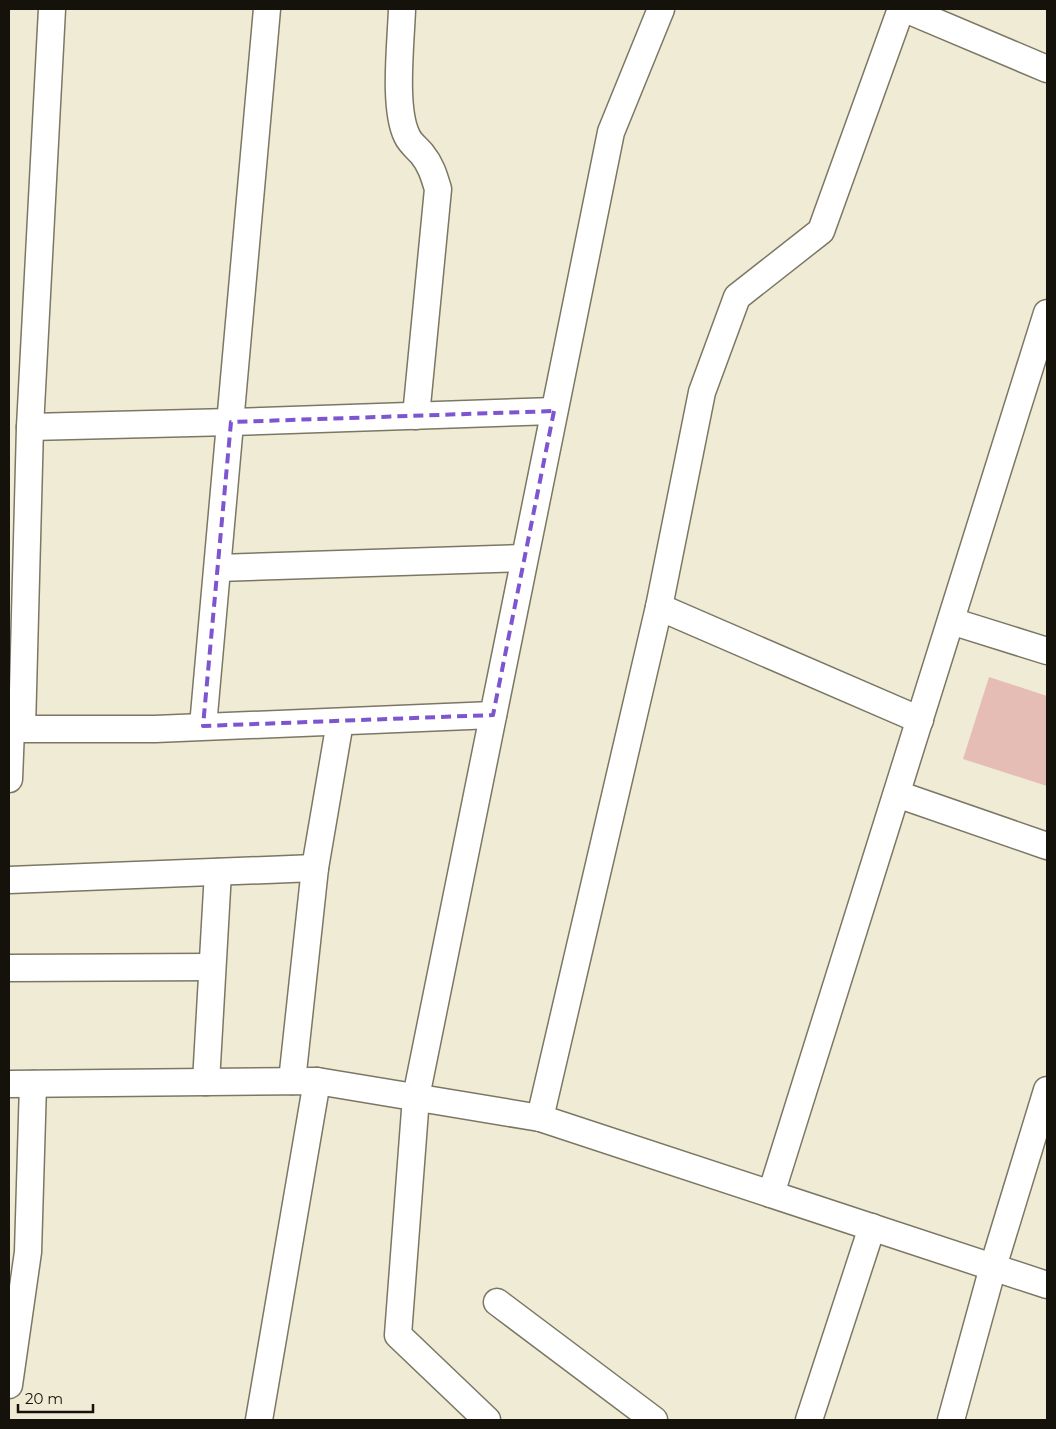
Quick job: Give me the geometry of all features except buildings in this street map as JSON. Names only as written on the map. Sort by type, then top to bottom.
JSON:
[{"type":"street","points":[[9,779],[14,728],[17,565],[23,419],[52,9]]},
{"type":"street","points":[[203,726],[267,9]]},
{"type":"street","points":[[402,9],[399,99],[401,122],[407,138],[423,155],[433,170],[438,189],[416,416]]},
{"type":"street","points":[[487,1420],[398,1335],[416,1097],[611,132],[661,9]]},
{"type":"street","points":[[540,1118],[659,607],[702,392],[737,297],[821,231],[903,9],[1047,69]]},
{"type":"street","points":[[771,1194],[1047,313]]},
{"type":"street","points":[[23,419],[231,422],[554,411]]},
{"type":"street","points":[[218,568],[524,558]]},
{"type":"street","points":[[659,607],[920,720]]},
{"type":"street","points":[[951,621],[1047,651]]},
{"type":"street","points":[[14,728],[155,728],[493,715]]},
{"type":"street","points":[[259,1420],[304,1081],[315,868],[340,722]]},
{"type":"street","points":[[897,794],[1047,846]]},
{"type":"street","points":[[9,880],[315,868]]},
{"type":"street","points":[[206,1082],[218,872]]},
{"type":"street","points":[[9,968],[212,966]]},
{"type":"street","points":[[9,1385],[18,1251],[21,1084],[304,1081],[416,1097],[540,1118],[1047,1285]]},
{"type":"street","points":[[951,1420],[993,1267],[1047,1090]]},
{"type":"street","points":[[809,1420],[872,1227]]},
{"type":"street","points":[[497,1302],[654,1420]]},
{"type":"highlighted area","points":[[554,411],[493,715],[203,726],[231,422]]},
{"type":"shaded area","points":[[989,677],[1047,696],[1047,786],[963,759]]}]
